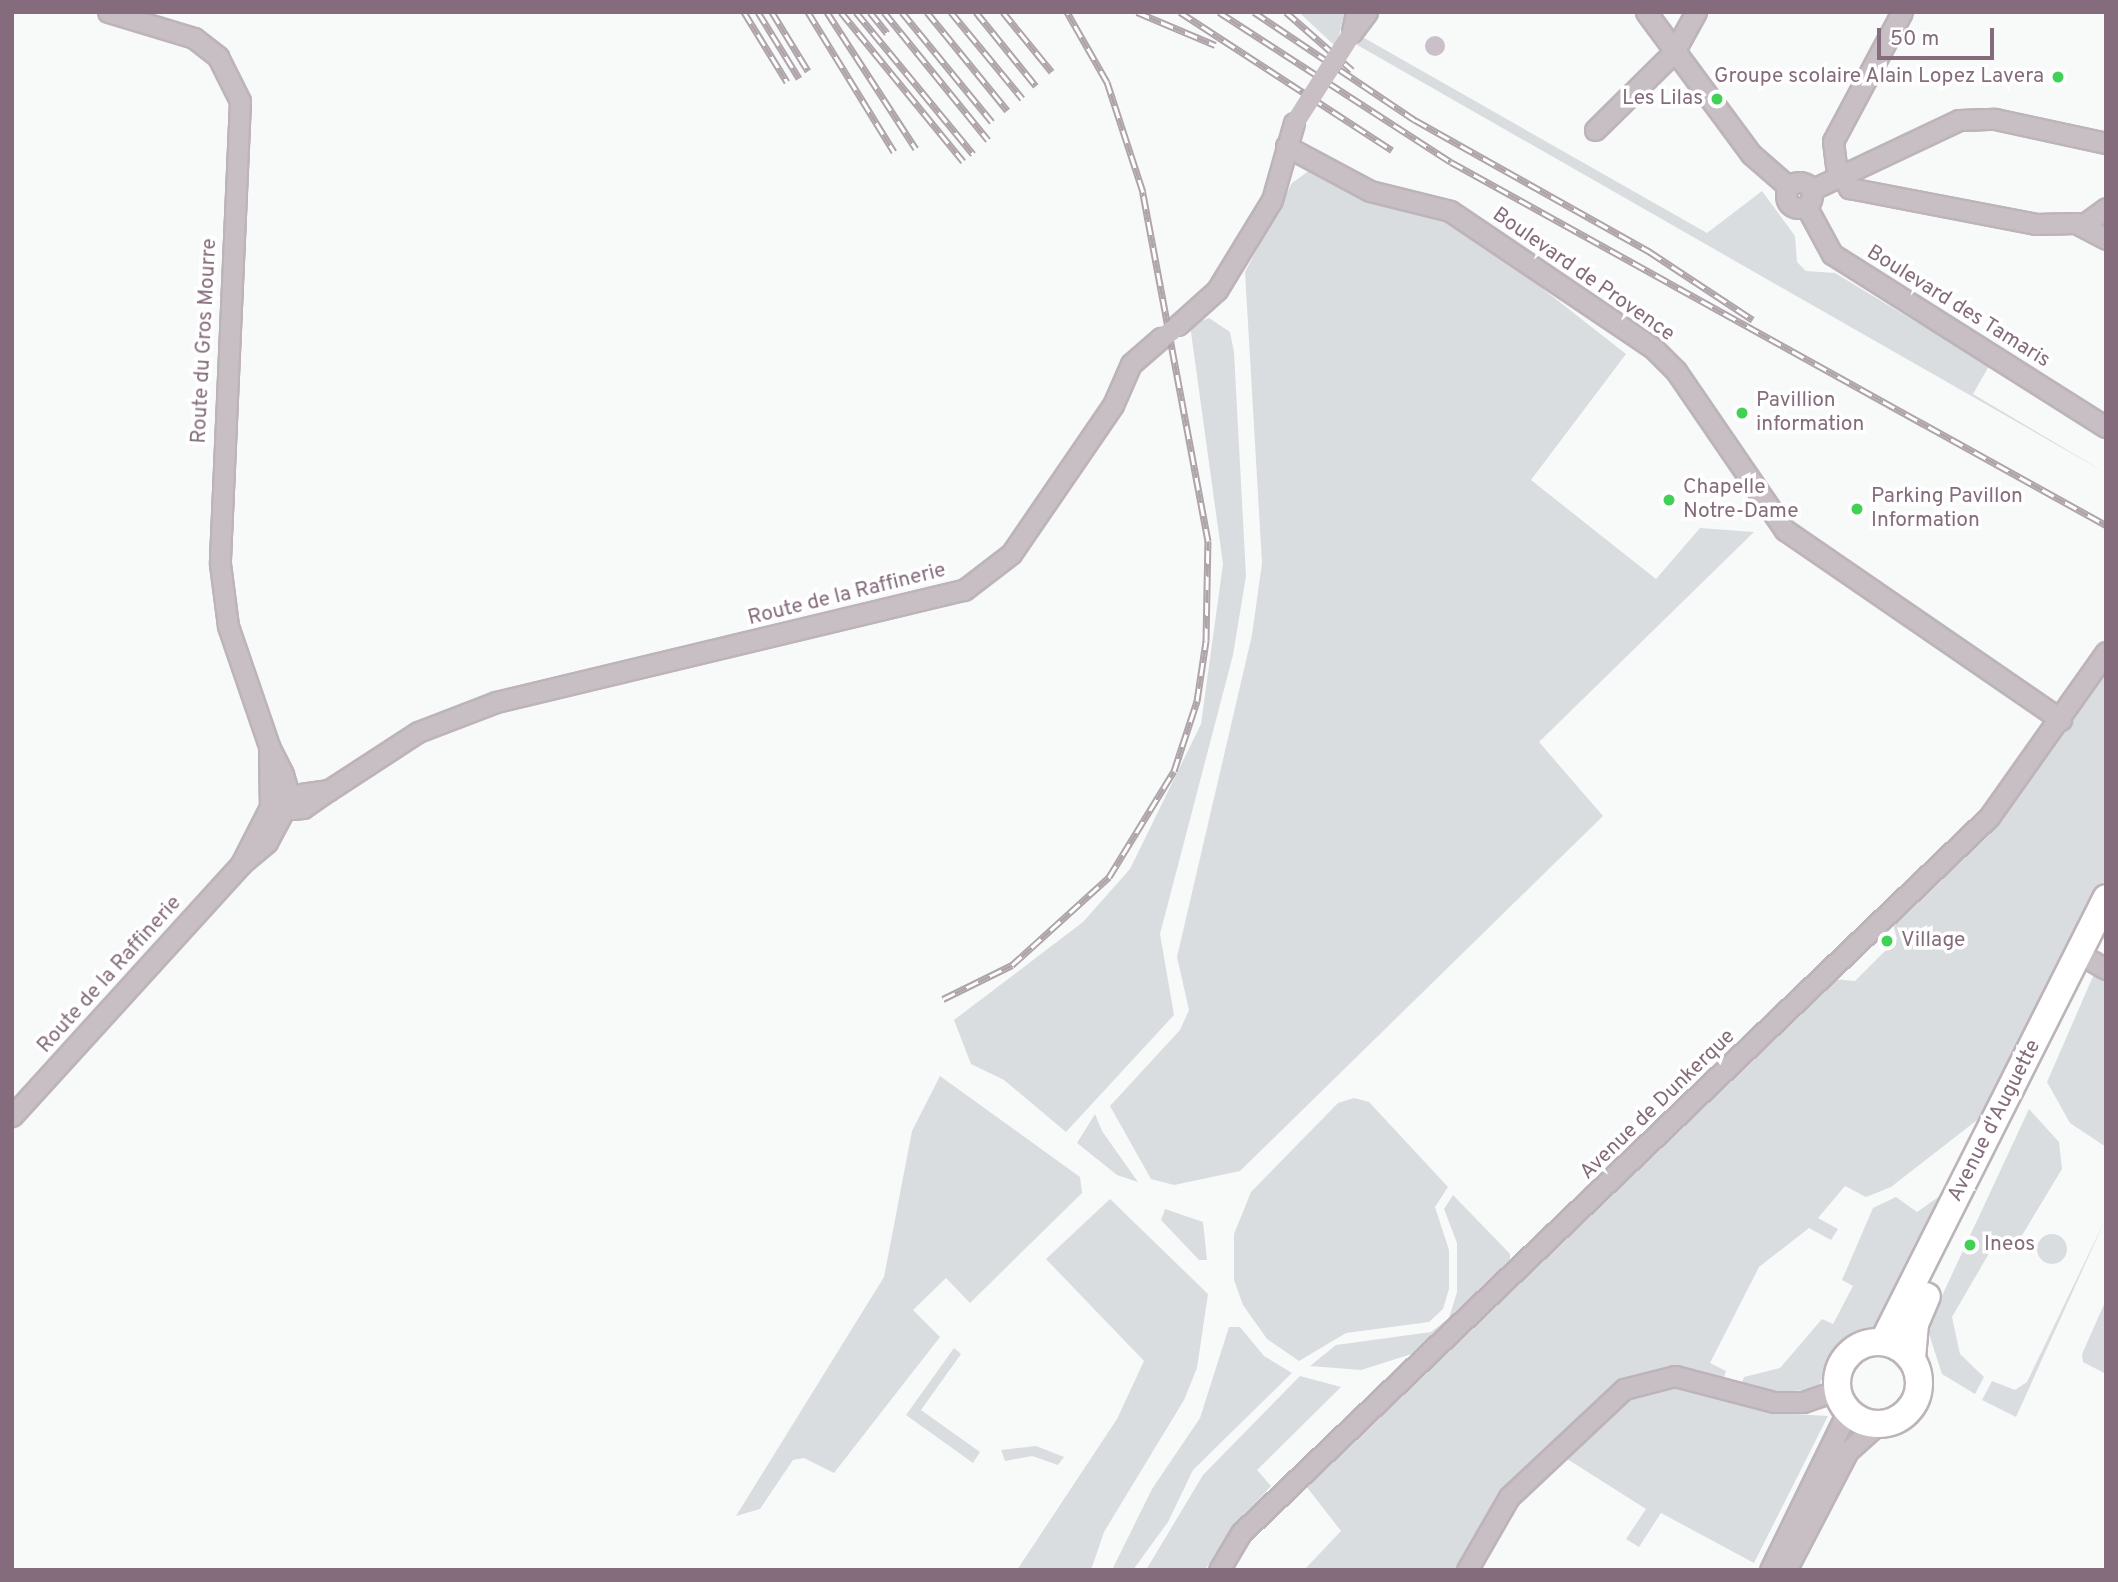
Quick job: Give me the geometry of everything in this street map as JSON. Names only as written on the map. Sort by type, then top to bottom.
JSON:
[{"type":"main road","name":"Avenue d'Auguette","points":[[1883,1342],[2106,898]]},
{"type":"main road","name":"Avenue d'Auguette","points":[[1912,1358],[1920,1312],[2099,965],[2106,933]]},
{"type":"main road","points":[[1883,1342],[1912,1358],[1919,1391],[1910,1410],[1877,1425],[1842,1400],[1850,1352],[1883,1342]]},
{"type":"street","name":"Route du Gros Mourre","points":[[108,12],[194,38],[222,64],[240,101],[220,564],[228,626],[269,746],[280,803]]},
{"type":"street","name":"Route de la Raffinerie","points":[[12,1116],[242,864],[280,803],[314,804],[329,790],[418,732],[496,702],[964,590],[1011,554],[1113,405],[1131,364],[1217,290],[1277,191],[1286,146],[1294,123],[1354,22],[1367,12]]},
{"type":"street","points":[[1646,12],[1674,52]]},
{"type":"street","points":[[1595,130],[1674,52],[1696,12]]},
{"type":"street","points":[[1902,12],[1833,141],[1841,175],[1866,196],[2036,224],[2083,225],[2106,239]]},
{"type":"street","name":"Boulevard des Tamaris","points":[[1674,52],[1751,154],[1789,187],[1788,203],[1808,198],[1832,254],[2105,424]]},
{"type":"street","points":[[1808,198],[1841,175],[1930,131],[1975,118],[2106,143]]},
{"type":"street","name":"Boulevard de Provence","points":[[1286,146],[1370,191],[1450,211],[1653,348],[1676,370],[1753,487],[1803,545],[2061,719]]},
{"type":"street","points":[[2083,225],[2106,208]]},
{"type":"street","name":"Avenue de Dunkerque","points":[[1219,1570],[1241,1533],[1989,817],[2106,652]]},
{"type":"street","points":[[1467,1570],[1498,1511],[1609,1400],[1640,1382],[1693,1378],[1774,1402],[1842,1400],[1770,1570]]},
{"type":"street","points":[[1786,1570],[1849,1451],[1877,1425]]},
{"type":"shaded area","points":[[1299,12],[1345,12],[1336,47],[1305,18]]},
{"type":"shaded area","points":[[1359,35],[1707,233],[1762,191],[1795,236],[1797,262],[1806,271],[1835,273],[1989,366],[1973,394],[2106,473],[1352,42]]},
{"type":"shaded area","points":[[1435,36],[1442,39],[1445,46],[1442,53],[1435,56],[1428,53],[1425,46],[1428,39]]},
{"type":"shaded area","points":[[1310,170],[1362,197],[1437,213],[1505,253],[1506,260],[1626,354],[1531,480],[1656,579],[1700,528],[1754,532],[1539,742],[1603,816],[1240,1171],[1174,1185],[1151,1179],[1110,1106],[1180,1030],[1189,1010],[1177,957],[1252,635],[1262,563],[1245,272],[1292,183]]},
{"type":"shaded area","points":[[1209,318],[1230,332],[1234,352],[1246,576],[1233,655],[1160,934],[1174,1015],[1066,1132],[1004,1080],[971,1064],[954,1020],[1083,922],[1130,869],[1201,724],[1223,564],[1190,325]]},
{"type":"shaded area","points":[[2106,666],[2106,877],[1929,1241],[1881,1325],[1837,1346],[1818,1388],[1772,1394],[1741,1385],[1744,1377],[1780,1368],[1822,1319],[1833,1324],[1853,1286],[1842,1280],[1873,1208],[1896,1197],[1917,1212],[1944,1193],[1981,1117],[1891,1187],[1866,1197],[1845,1186],[1818,1218],[1838,1229],[1831,1240],[1809,1228],[1759,1267],[1710,1363],[1726,1371],[1723,1380],[1680,1367],[1634,1377],[1608,1391],[1497,1500],[1457,1570],[1304,1570],[1341,1531],[1306,1486],[1833,979],[1855,981],[1897,939],[1892,920],[1974,841],[2051,750]]},
{"type":"shaded area","points":[[2094,974],[2106,980],[2106,1147],[2070,1123],[2047,1082]]},
{"type":"shaded area","points":[[940,1076],[1080,1177],[1082,1193],[970,1303],[946,1278],[913,1310],[940,1337],[834,1473],[804,1458],[793,1460],[760,1509],[736,1516],[884,1277],[912,1131]]},
{"type":"shaded area","points":[[1354,1098],[1369,1102],[1448,1187],[1435,1207],[1449,1250],[1449,1289],[1443,1309],[1429,1322],[1346,1333],[1299,1361],[1267,1339],[1243,1305],[1234,1280],[1234,1234],[1251,1192],[1338,1103]]},
{"type":"shaded area","points":[[2029,1109],[2059,1142],[2062,1169],[2018,1242],[1995,1243],[1952,1317],[1960,1354],[1984,1377],[1975,1394],[1942,1374],[1927,1328]]},
{"type":"shaded area","points":[[1095,1114],[1102,1131],[1138,1182],[1117,1175],[1077,1143]]},
{"type":"shaded area","points":[[1453,1195],[1510,1254],[1510,1264],[1415,1353],[1361,1370],[1310,1366],[1336,1345],[1431,1332],[1449,1318],[1457,1292],[1457,1243],[1444,1209]]},
{"type":"shaded area","points":[[1110,1199],[1208,1294],[1197,1368],[1184,1400],[1104,1532],[1091,1570],[1017,1570],[1117,1419],[1144,1361],[1046,1259]]},
{"type":"shaded area","points":[[1165,1209],[1203,1222],[1207,1260],[1199,1260],[1161,1220]]},
{"type":"shaded area","points":[[2106,1218],[2016,1417],[1982,1400],[1992,1381],[2015,1390],[2027,1382]]},
{"type":"shaded area","points":[[2052,1234],[2062,1239],[2067,1249],[2062,1259],[2052,1264],[2042,1259],[2037,1249],[2042,1239]]},
{"type":"shaded area","points":[[2106,1300],[2106,1374],[2083,1362],[2082,1354]]},
{"type":"shaded area","points":[[1229,1327],[1240,1327],[1264,1356],[1292,1373],[1193,1470],[1168,1522],[1133,1570],[1112,1570],[1152,1489],[1200,1418]]},
{"type":"shaded area","points":[[954,1348],[961,1354],[921,1410],[980,1452],[973,1463],[906,1415]]},
{"type":"shaded area","points":[[1300,1376],[1341,1387],[1257,1470],[1271,1486],[1232,1528],[1205,1570],[1146,1570],[1203,1475]]},
{"type":"shaded area","points":[[1685,1386],[1779,1413],[1828,1416],[1754,1563],[1661,1513],[1639,1547],[1626,1539],[1646,1509],[1564,1457],[1636,1396]]},
{"type":"shaded area","points":[[1036,1446],[1064,1457],[1058,1465],[1032,1456],[1005,1461],[1001,1450]]},
{"type":"railway","points":[[744,12],[787,82]]},
{"type":"railway","points":[[758,12],[799,78]]},
{"type":"railway","points":[[772,12],[808,71]]},
{"type":"railway","points":[[808,12],[894,152]]},
{"type":"railway","points":[[827,12],[916,149]]},
{"type":"railway","points":[[841,12],[963,161]]},
{"type":"railway","points":[[856,12],[973,154]]},
{"type":"railway","points":[[870,12],[887,33]]},
{"type":"railway","points":[[884,12],[988,140]]},
{"type":"railway","points":[[902,12],[992,122]]},
{"type":"railway","points":[[927,12],[1007,110]]},
{"type":"railway","points":[[951,12],[1022,98]]},
{"type":"railway","points":[[976,12],[1036,86]]},
{"type":"railway","points":[[1003,12],[1052,72]]},
{"type":"railway","points":[[943,999],[1012,965],[1109,877],[1174,771],[1197,701],[1206,641],[1208,541],[1143,192],[1107,82],[1067,12]]},
{"type":"railway","points":[[1137,12],[1215,45]]},
{"type":"railway","points":[[1180,12],[1392,150]]},
{"type":"railway","points":[[1219,12],[1451,162],[2106,525]]},
{"type":"railway","points":[[1254,12],[1415,120],[1650,252],[1753,320]]},
{"type":"railway","points":[[1286,12],[1352,70]]},
{"type":"place","name":"Groupe scolaire Alain Lopez Lavera","points":[[2058,77]]},
{"type":"place","name":"Les Lilas","points":[[1717,99]]},
{"type":"place","name":"Pavillion information","points":[[1742,413]]},
{"type":"place","name":"Chapelle Notre-Dame","points":[[1669,500]]},
{"type":"place","name":"Parking Pavillon Information","points":[[1857,509]]},
{"type":"place","name":"Village","points":[[1887,941]]},
{"type":"place","name":"Ineos","points":[[1970,1245]]}]
